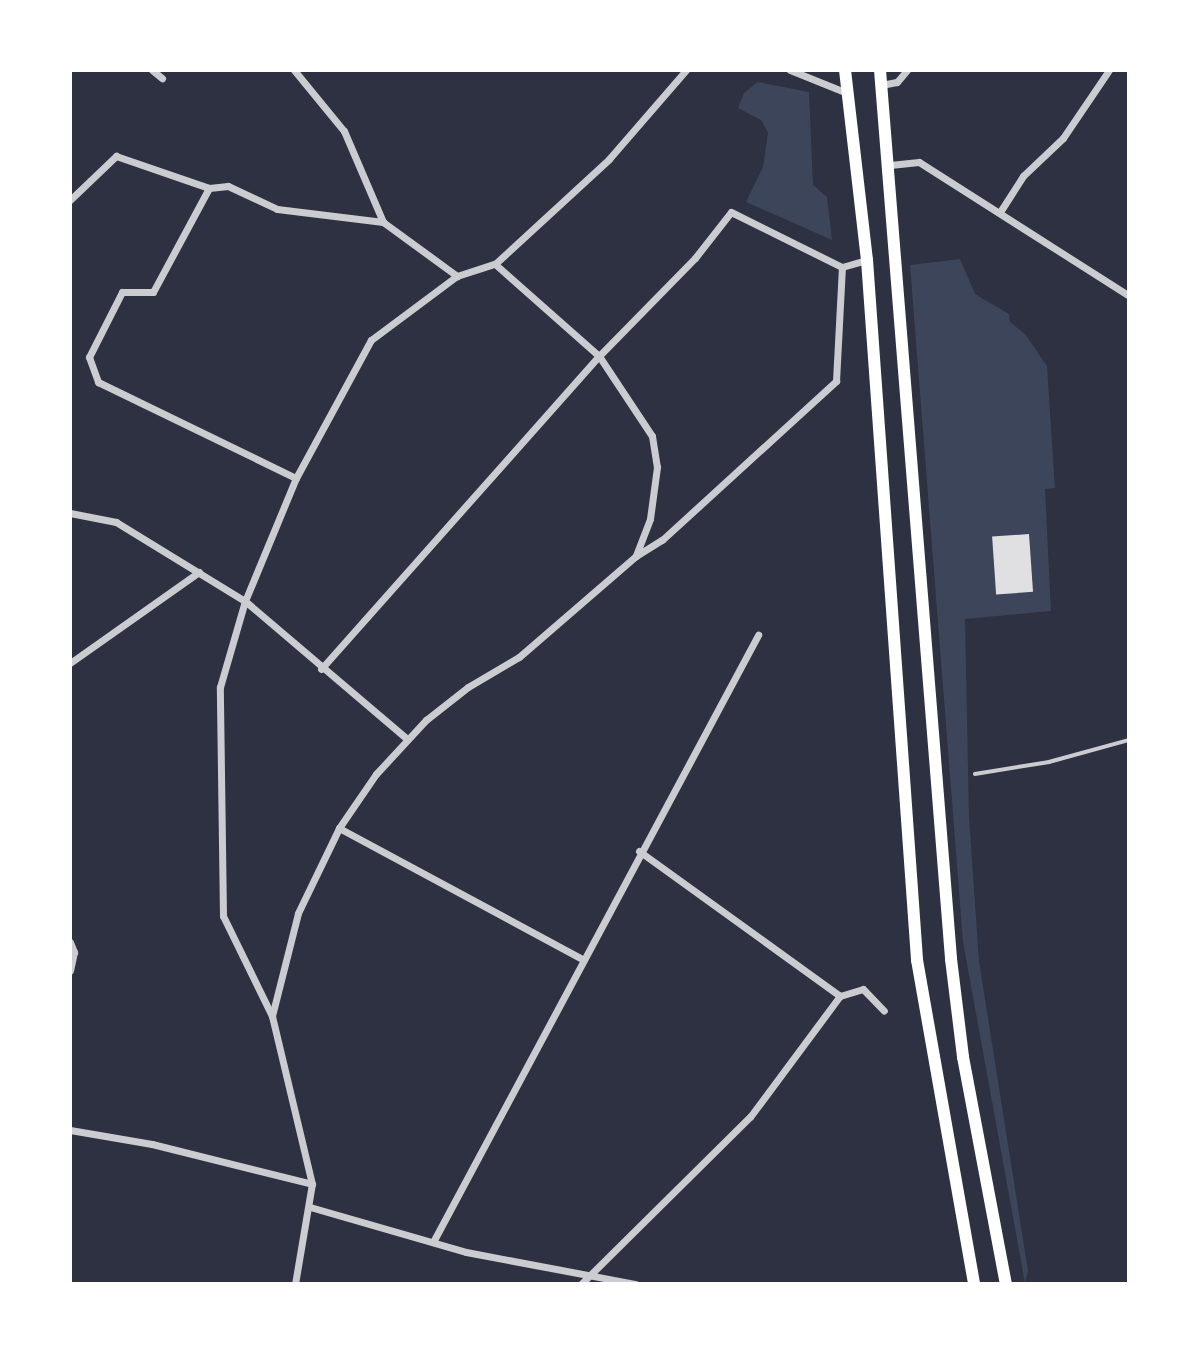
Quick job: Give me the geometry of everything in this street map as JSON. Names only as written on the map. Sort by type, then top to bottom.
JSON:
[{"type":"main road","points":[[845,70],[867,261],[917,960],[974,1284]]},
{"type":"main road","points":[[880,70],[890,165],[951,959],[963,1056],[1006,1284]]},
{"type":"street","points":[[152,70],[162,78]]},
{"type":"street","points":[[294,70],[344,131],[383,222]]},
{"type":"street","points":[[295,1284],[312,1184],[272,1016],[223,916],[220,687],[245,601],[296,478],[371,340],[457,276],[495,264],[609,159],[686,70]]},
{"type":"street","points":[[790,70],[846,93]]},
{"type":"street","points":[[881,85],[897,82],[907,70]]},
{"type":"street","points":[[1000,212],[1023,176],[1063,138],[1109,70]]},
{"type":"street","points":[[70,200],[116,156],[209,188],[228,186],[277,209],[383,222],[457,276]]},
{"type":"street","points":[[890,165],[919,162],[1129,296]]},
{"type":"street","points":[[209,188],[153,292],[122,292],[89,357],[98,382],[296,478]]},
{"type":"street","points":[[321,669],[598,356],[695,258],[731,212],[842,267],[867,261]]},
{"type":"street","points":[[495,264],[598,356],[652,436],[657,467],[650,519],[636,556]]},
{"type":"street","points":[[272,1016],[298,914],[339,828],[406,738],[468,687],[519,657],[636,556],[662,541],[836,381],[842,267]]},
{"type":"street","points":[[70,513],[116,522],[245,601],[321,669],[406,738]]},
{"type":"street","points":[[70,663],[199,572]]},
{"type":"street","points":[[433,1242],[584,960],[639,851],[758,635]]},
{"type":"street","points":[[339,828],[584,960]]},
{"type":"street","points":[[639,851],[840,996]]},
{"type":"street","points":[[70,942],[74,952],[70,971]]},
{"type":"street","points":[[581,1284],[750,1117],[840,996],[863,989],[884,1011]]},
{"type":"street","points":[[70,1132],[152,1144],[312,1184]]},
{"type":"street","points":[[310,1207],[433,1242],[636,1284]]},
{"type":"lane","points":[[975,774],[1049,762],[1129,740]]},
{"type":"shaded area","points":[[758,82],[809,92],[813,185],[827,197],[832,240],[746,202],[763,167],[768,133],[761,120],[738,108],[744,93]]},
{"type":"shaded area","points":[[960,259],[975,294],[1009,314],[1010,322],[1025,334],[1047,366],[1055,488],[1045,489],[1051,611],[965,619],[969,817],[979,961],[1028,1271],[1025,1283],[963,942],[910,265]]},
{"type":"building","points":[[1029,534],[1033,592],[996,594],[992,537]]}]
